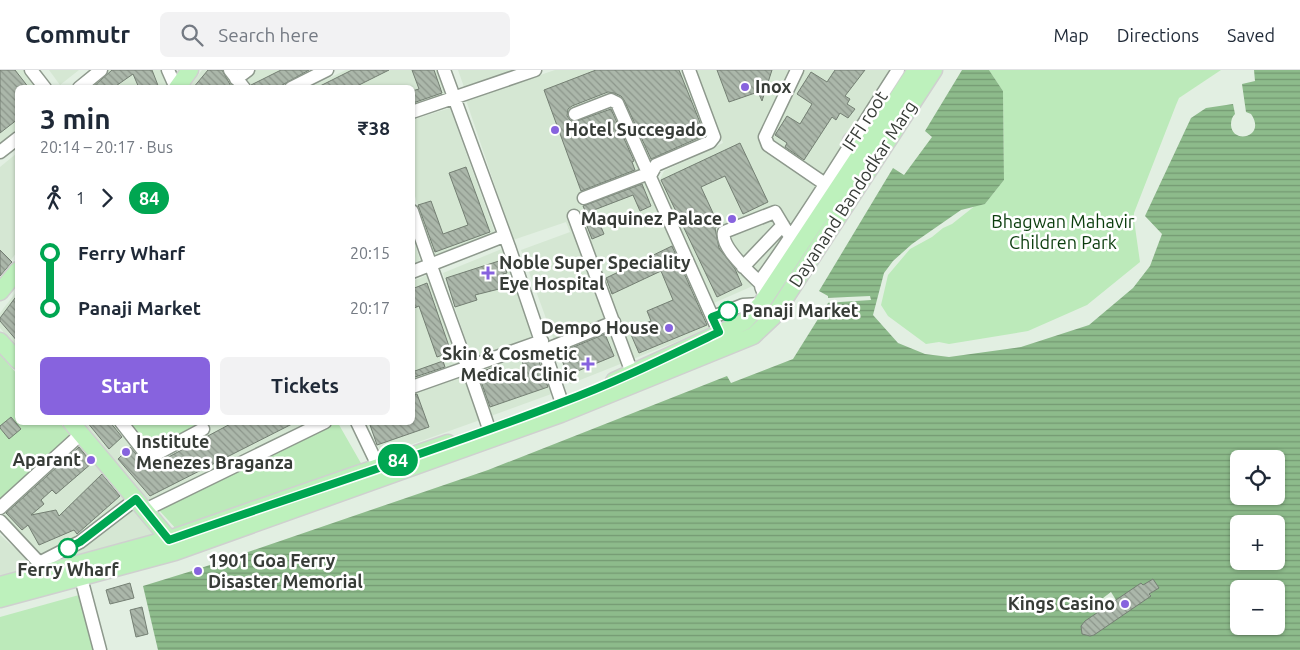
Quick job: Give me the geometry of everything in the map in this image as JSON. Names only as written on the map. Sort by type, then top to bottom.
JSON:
[{"type":"main road","points":[[178,85],[190,70]]},
{"type":"main road","points":[[0,599],[81,578],[381,472],[489,429],[562,403],[632,373],[716,325],[744,322],[880,112],[916,70]]},
{"type":"main road","name":"Dayanand Bandodkar Marg","points":[[381,472],[560,414],[753,336],[773,317],[934,70]]},
{"type":"main road","points":[[0,292],[15,274]]},
{"type":"main road","points":[[0,341],[15,358]]},
{"type":"main road","points":[[76,428],[172,546]]},
{"type":"main road","points":[[0,585],[44,568],[172,546]]},
{"type":"street","points":[[31,70],[43,85]]},
{"type":"street","points":[[83,85],[101,70]]},
{"type":"street","points":[[168,70],[175,85]]},
{"type":"street","points":[[237,79],[248,70]]},
{"type":"street","points":[[297,85],[327,70]]},
{"type":"street","points":[[444,70],[562,403]]},
{"type":"street","points":[[415,111],[535,70]]},
{"type":"street","points":[[584,198],[651,174],[656,166],[710,142],[714,137],[689,70]]},
{"type":"street","points":[[798,70],[765,138],[768,145],[825,184]]},
{"type":"street","name":"IFFI root","points":[[880,112],[898,70]]},
{"type":"street","points":[[575,114],[611,100],[617,102],[651,174],[716,325]]},
{"type":"street","points":[[0,152],[15,140]]},
{"type":"street","name":"IFFI root","points":[[760,299],[762,278],[792,236],[832,173],[858,145]]},
{"type":"street","points":[[760,299],[743,267],[726,242],[723,236],[724,232],[772,212],[776,214],[792,236]]},
{"type":"street","points":[[574,216],[632,373]]},
{"type":"street","points":[[415,220],[489,429]]},
{"type":"street","points":[[743,267],[783,225]]},
{"type":"street","points":[[415,271],[504,236]]},
{"type":"street","points":[[415,386],[468,367],[543,346],[614,322]]},
{"type":"street","points":[[123,425],[149,458],[203,430]]},
{"type":"street","points":[[0,521],[44,568],[80,542],[140,505],[318,425]]},
{"type":"street","points":[[358,425],[381,472]]},
{"type":"street","points":[[0,508],[76,428]]},
{"type":"street","points":[[81,578],[100,650]]},
{"type":"shaded area","points":[[0,70],[24,70],[36,85],[15,85],[15,135],[0,146]]},
{"type":"shaded area","points":[[49,70],[79,70],[60,85]]},
{"type":"shaded area","points":[[106,70],[161,70],[168,85],[88,85]]},
{"type":"shaded area","points":[[202,70],[223,70],[233,85],[190,85]]},
{"type":"shaded area","points":[[236,70],[310,70],[281,85],[245,85]]},
{"type":"shaded area","points":[[346,70],[439,70],[449,95],[415,107],[415,85],[314,85]]},
{"type":"shaded area","points":[[458,70],[513,70],[464,87]]},
{"type":"shaded area","points":[[555,70],[683,70],[710,140],[641,170],[684,263],[711,328],[570,384],[521,250],[570,232],[566,222],[513,240],[466,100]]},
{"type":"shaded area","points":[[695,70],[893,70],[826,170],[817,191],[755,285],[714,303],[659,182],[664,171],[723,143]]},
{"type":"shaded area","points":[[962,70],[989,70],[1003,91],[1004,180],[985,204],[961,210],[912,244],[893,261],[884,273],[873,315],[898,343],[925,354],[949,357],[1021,347],[1089,325],[1133,288],[1150,266],[1162,234],[1145,216],[1191,118],[1206,108],[1233,104],[1235,114],[1232,117],[1231,125],[1233,131],[1237,135],[1247,136],[1255,128],[1255,122],[1251,114],[1246,112],[1242,84],[1255,81],[1254,70],[1300,70],[1300,650],[158,650],[143,586],[195,570],[196,574],[199,573],[198,569],[488,470],[727,376],[731,383],[793,359],[828,303],[828,296],[819,291],[893,168],[904,175],[932,137],[925,131]]},
{"type":"shaded area","points":[[450,108],[495,233],[432,256],[415,196],[415,119]]},
{"type":"shaded area","points":[[15,155],[15,255],[0,274],[0,167]]},
{"type":"shaded area","points":[[415,244],[420,260],[415,263]]},
{"type":"shaded area","points":[[504,248],[535,338],[473,361],[443,273]]},
{"type":"shaded area","points":[[427,275],[461,362],[415,379],[415,280]]},
{"type":"shaded area","points":[[15,294],[15,346],[0,328],[0,313]]},
{"type":"shaded area","points":[[540,346],[554,393],[491,416],[475,369]]},
{"type":"shaded area","points":[[464,376],[480,420],[382,455],[369,425],[415,425],[415,393]]},
{"type":"shaded area","points":[[83,425],[129,425],[149,450],[200,425],[302,425],[151,503]]},
{"type":"shaded area","points":[[77,442],[155,535],[50,566],[0,517],[0,512]]},
{"type":"shaded area","points":[[0,535],[35,566],[29,572],[0,578]]},
{"type":"green space","name":"Bhagwan Mahavir Children Park","points":[[989,70],[1221,70],[1179,98],[1176,105],[1134,213],[1140,262],[1087,305],[1028,331],[949,344],[939,342],[926,344],[888,316],[881,305],[888,275],[910,249],[952,224],[976,205],[985,204],[1004,180],[1003,91]]},
{"type":"green space","points":[[0,354],[15,372],[15,425],[62,425],[70,434],[0,501]]},
{"type":"green space","points":[[129,425],[200,425],[149,450]]},
{"type":"green space","points":[[332,425],[339,425],[362,465],[177,530],[158,509]]},
{"type":"green space","points":[[79,595],[95,650],[0,650],[0,617]]},
{"type":"pier","points":[[870,296],[871,300],[825,303],[825,298]]},
{"type":"pier","points":[[1111,592],[1116,600],[1104,608],[1099,601]]},
{"type":"building","points":[[0,70],[15,70],[27,85],[15,85],[15,121],[0,133]]},
{"type":"building","points":[[112,70],[152,70],[158,85],[138,85],[133,74],[117,85],[95,85]]},
{"type":"building","points":[[208,70],[222,70],[230,85],[196,85]]},
{"type":"building","points":[[281,70],[309,70],[282,85],[251,85]]},
{"type":"building","points":[[352,70],[389,70],[359,85],[322,85]]},
{"type":"building","points":[[412,70],[434,70],[442,93],[415,102],[415,90],[419,89]]},
{"type":"building","points":[[596,70],[679,70],[705,135],[651,159],[621,96],[608,92],[572,106],[568,109],[567,116],[574,122],[611,109],[634,161],[632,162],[635,170],[581,191],[544,90]]},
{"type":"building","name":"Inox","points":[[717,70],[772,70],[762,101],[758,92],[729,102]]},
{"type":"building","points":[[835,70],[865,70],[845,96],[850,99],[847,104],[855,109],[848,118],[840,113],[836,120],[832,117],[804,160],[785,147],[787,143],[775,135],[787,116],[800,124],[812,104],[797,94],[811,72],[827,82]]},
{"type":"building","points":[[740,143],[768,202],[743,214],[725,176],[701,187],[719,226],[715,228],[719,248],[735,269],[742,285],[717,297],[661,180]]},
{"type":"building","points":[[466,167],[490,232],[435,252],[418,205],[431,201],[443,234],[468,225],[449,173]]},
{"type":"building","points":[[642,184],[651,206],[640,211],[633,195],[594,210],[604,234],[592,239],[583,216],[587,215],[583,206]]},
{"type":"building","points":[[672,246],[707,325],[639,353],[629,330],[651,321],[647,311],[673,300],[661,271],[612,294],[606,278]]},
{"type":"building","points":[[0,250],[12,262],[0,276]]},
{"type":"building","points":[[502,260],[507,273],[503,274],[507,287],[475,295],[477,300],[455,307],[446,278]]},
{"type":"building","points":[[427,283],[451,352],[437,357],[419,306],[415,308],[415,288]]},
{"type":"building","points":[[15,298],[15,338],[0,321],[0,318]]},
{"type":"building","points":[[605,334],[614,356],[568,375],[559,353]]},
{"type":"building","points":[[536,353],[548,387],[490,407],[478,373],[494,367],[499,382],[526,373],[521,358]]},
{"type":"building","points":[[443,361],[445,367],[415,377],[415,371]]},
{"type":"building","points":[[415,394],[417,394],[429,427],[377,445],[370,425],[415,425]]},
{"type":"building","points":[[11,417],[15,425],[21,429],[9,439],[0,426]]},
{"type":"building","points":[[89,425],[112,425],[122,437],[109,449]]},
{"type":"building","points":[[228,425],[290,425],[150,496],[118,459],[130,447],[148,468]]},
{"type":"building","points":[[79,447],[92,463],[56,494],[52,490],[41,500],[44,504],[31,515],[56,510],[59,516],[102,474],[120,496],[77,534],[74,530],[39,545],[28,525],[22,530],[6,513]]},
{"type":"building","name":"Kings Casino","points":[[1153,579],[1159,588],[1149,594],[1151,596],[1094,635],[1082,634],[1081,626],[1085,621],[1141,583],[1143,585]]},
{"type":"building","points":[[130,583],[134,598],[110,604],[106,590]]},
{"type":"building","points":[[142,607],[148,634],[136,637],[130,610]]},
{"type":"bus line","name":"84","points":[[68,548],[80,542],[136,499],[169,540],[562,403],[632,373],[719,332],[712,317],[728,311]]},
{"type":"place","name":"Inox","points":[[745,87]]},
{"type":"place","name":"Hotel Succegado","points":[[555,130]]},
{"type":"place","name":"Maquinez Palace","points":[[732,219]]},
{"type":"place","name":"Noble Super Speciality Eye Hospital","points":[[488,273]]},
{"type":"place","name":"Panaji Market","points":[[728,311]]},
{"type":"place","name":"Dempo House","points":[[669,328]]},
{"type":"place","name":"Skin & Cosmetic Medical Clinic","points":[[588,364]]},
{"type":"place","name":"Institute Menezes Braganza","points":[[126,452]]},
{"type":"place","name":"Aparant","points":[[91,460]]},
{"type":"place","name":"Ferry Wharf","points":[[68,548]]},
{"type":"place","name":"1901 Goa Ferry Disaster Memorial","points":[[198,571]]},
{"type":"place","name":"Kings Casino","points":[[1125,604]]}]
